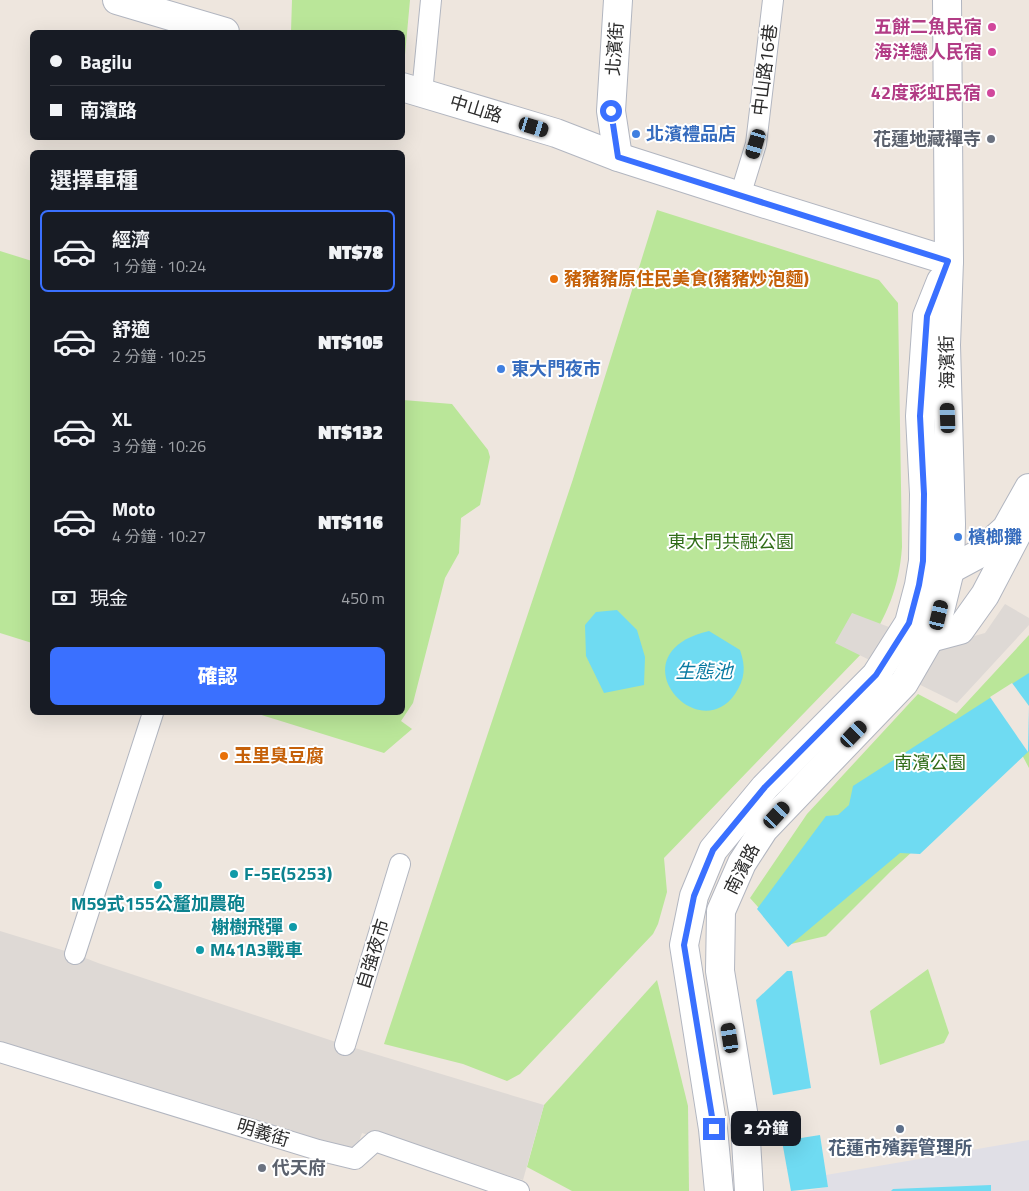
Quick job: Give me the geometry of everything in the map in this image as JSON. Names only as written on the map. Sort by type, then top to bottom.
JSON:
[{"type":"main road","points":[[117,0],[218,30]]},
{"type":"main road","name":"北濱街","points":[[618,0],[611,111],[618,157]]},
{"type":"main road","name":"海濱街","points":[[947,0],[948,261],[946,345],[951,524],[950,561]]},
{"type":"main road","name":"中山路","points":[[412,90],[556,133],[618,157],[948,261]]},
{"type":"main road","name":"海濱街","points":[[919,585],[923,561],[924,494],[920,416],[927,316],[948,261]]},
{"type":"main road","points":[[919,585],[950,561],[977,555],[1006,529],[1029,488]]},
{"type":"main road","points":[[930,638],[960,630],[984,595],[1029,511]]},
{"type":"main road","name":"南濱路","points":[[749,1191],[745,1124],[720,971],[722,912],[742,863],[764,829],[904,683],[930,638],[939,615],[950,561]]},
{"type":"main road","name":"南濱路","points":[[719,1191],[714,1129],[684,945],[694,896],[713,850],[747,808],[765,787],[876,675],[909,623],[919,585]]},
{"type":"street","points":[[412,90],[431,0]]},
{"type":"street","name":"中山路16巷","points":[[740,196],[756,144],[773,0]]},
{"type":"street","points":[[74,954],[152,715]]},
{"type":"street","name":"自強夜市","points":[[345,1045],[400,864]]},
{"type":"street","name":"明義街","points":[[0,1052],[318,1150],[355,1159],[376,1141],[519,1191]]},
{"type":"shaded area","points":[[1005,604],[1029,618],[1029,625],[957,703],[835,643],[852,613],[939,646],[985,633]]},
{"type":"shaded area","points":[[0,931],[75,954],[345,1045],[544,1105],[523,1180],[362,1133],[355,1153],[0,1041]]},
{"type":"shaded area","points":[[1029,1140],[1029,1191],[806,1191],[828,1187],[826,1175]]},
{"type":"green space","points":[[292,0],[410,0],[405,55],[405,30],[291,30]]},
{"type":"green space","name":"東大門共融公園","points":[[657,210],[879,280],[898,303],[902,547],[898,576],[891,601],[866,649],[664,858],[667,892],[658,924],[653,934],[520,1074],[507,1081],[463,1064],[384,1044],[573,479]]},
{"type":"green space","points":[[0,251],[30,260],[30,642],[0,633]]},
{"type":"green space","points":[[405,400],[452,404],[488,450],[490,457],[480,505],[461,518],[459,553],[445,578],[413,703],[405,715]]},
{"type":"green space","name":"南濱公園","points":[[1029,635],[1029,768],[1021,753],[891,871],[826,936],[791,944],[750,898],[807,814],[918,694],[956,714]]},
{"type":"green space","points":[[261,715],[405,715],[401,721],[412,729],[384,753]]},
{"type":"green space","points":[[928,969],[949,1033],[944,1043],[880,1065],[870,1011]]},
{"type":"green space","points":[[657,980],[688,1106],[689,1191],[572,1191],[527,1167],[544,1105]]},
{"type":"water","name":"生態池","points":[[617,610],[637,630],[645,657],[644,685],[604,693],[586,656],[585,625],[596,612]]},
{"type":"water","name":"生態池","points":[[709,631],[740,650],[744,673],[735,694],[719,708],[702,710],[685,704],[672,691],[665,675],[668,658],[681,642]]},
{"type":"water","name":"南濱公園","points":[[1029,673],[1029,751],[920,854],[900,853],[788,947],[757,909],[826,816],[838,815],[849,805],[853,786]]},
{"type":"water","points":[[787,971],[792,971],[811,1088],[773,1095],[756,1000]]},
{"type":"water","points":[[820,1135],[828,1187],[791,1191],[782,1141]]},
{"type":"water","points":[[991,1185],[991,1191],[891,1191],[893,1189]]},
{"type":"pier","points":[[1012,683],[1029,706],[1028,752],[990,697]]},
{"type":"place","name":"五餅二魚民宿","points":[[992,27]]},
{"type":"place","name":"海洋戀人民宿","points":[[992,52]]},
{"type":"place","name":"42度彩虹民宿","points":[[991,93]]},
{"type":"place","name":"北濱禮品店","points":[[636,134]]},
{"type":"place","name":"花蓮地藏禪寺","points":[[991,139]]},
{"type":"place","name":"豬豬豬原住民美食(豬豬炒泡麵)","points":[[554,279]]},
{"type":"place","name":"東大門夜市","points":[[501,369]]},
{"type":"place","name":"檳榔攤","points":[[958,537]]},
{"type":"place","name":"玉里臭豆腐","points":[[224,756]]},
{"type":"place","name":"F-5E(5253)","points":[[234,874]]},
{"type":"place","name":"M59式155公釐加農砲","points":[[158,885]]},
{"type":"place","name":"榭樹飛彈","points":[[293,927]]},
{"type":"place","name":"M41A3戰車","points":[[200,950]]},
{"type":"place","name":"花蓮市殯葬管理所","points":[[900,1129]]},
{"type":"place","name":"代天府","points":[[262,1168]]},
{"type":"route","points":[[611,111],[618,157],[948,261],[927,316],[920,416],[924,494],[923,561],[909,623],[876,675],[765,787],[713,850],[694,896],[684,945],[714,1129]]}]
